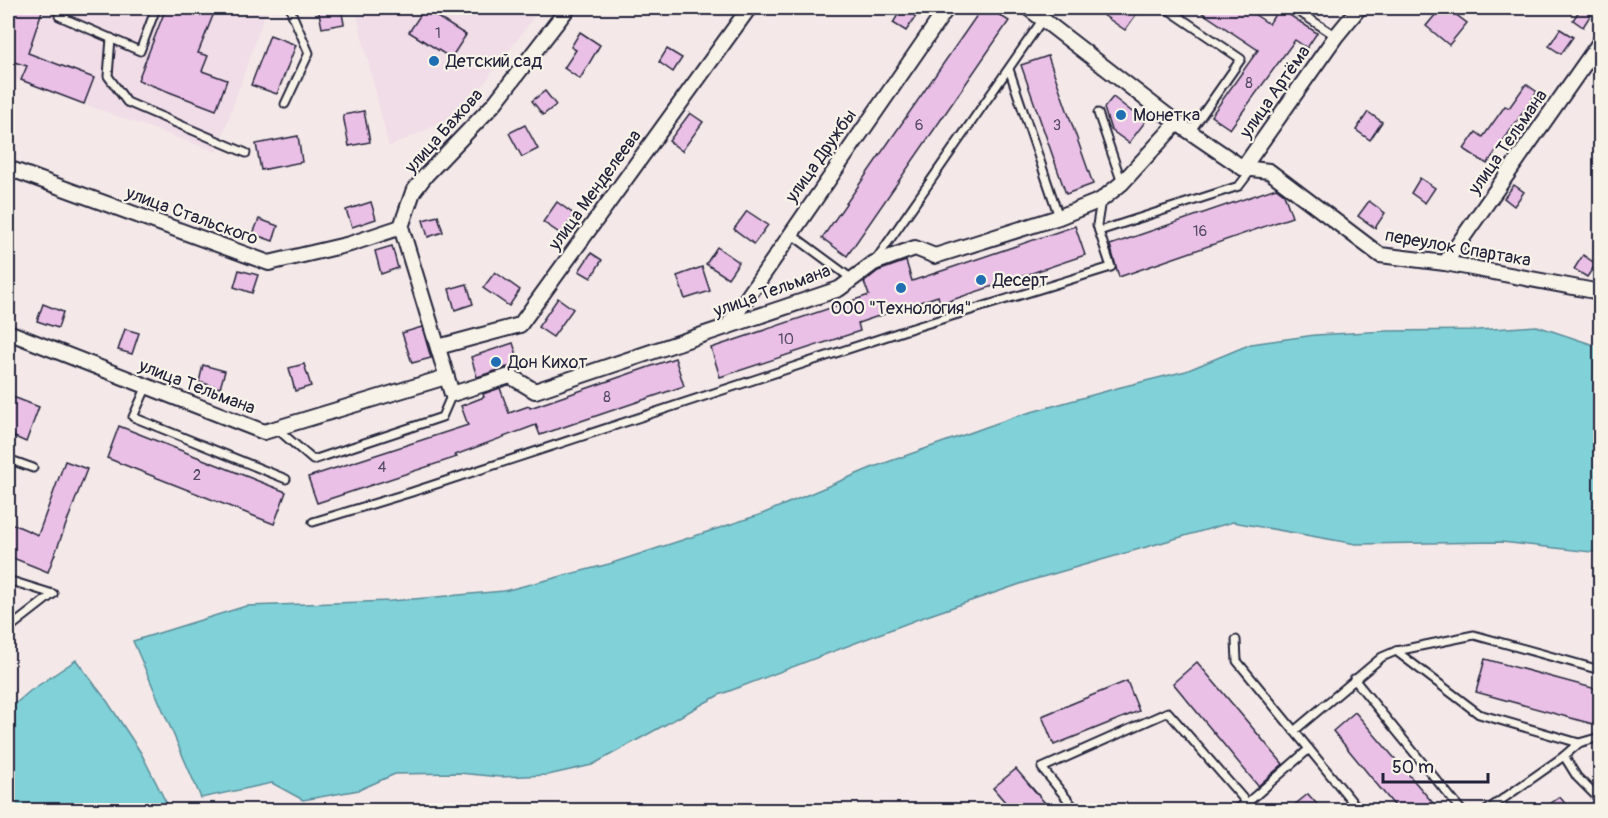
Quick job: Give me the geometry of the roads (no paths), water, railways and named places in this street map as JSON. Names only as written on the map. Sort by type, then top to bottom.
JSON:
[{"type":"street","name":"улица Бажова","points":[[401,226],[413,192],[426,175],[494,104],[567,8]]},
{"type":"street","name":"улица Менделеева","points":[[438,347],[520,325],[749,8]]},
{"type":"street","name":"улица Дружбы","points":[[727,327],[947,8]]},
{"type":"street","name":"улица Артёма","points":[[1248,169],[1336,36],[1359,8]]},
{"type":"street","name":"переулок Спартака","points":[[1038,12],[1177,123],[1248,169],[1269,171],[1380,255],[1445,263],[1600,292]]},
{"type":"street","name":"улица Тельмана","points":[[1445,263],[1600,42]]},
{"type":"street","name":"улица Тельмана","points":[[452,394],[510,376],[535,391],[839,289],[874,262],[915,248],[935,256],[1059,217],[1101,200],[1122,183],[1177,123]]},
{"type":"street","name":"улица Стальского","points":[[8,168],[269,263],[350,244],[401,226]]},
{"type":"street","points":[[401,226],[452,394]]},
{"type":"street","name":"улица Тельмана","points":[[8,332],[264,432],[446,377]]},
{"type":"lane","points":[[60,16],[140,51],[156,8]]},
{"type":"lane","points":[[285,104],[309,53],[291,14],[291,8]]},
{"type":"lane","points":[[1167,8],[1241,59],[1190,132]]},
{"type":"lane","points":[[1293,8],[1336,36]]},
{"type":"lane","points":[[874,262],[1009,69],[1038,12]]},
{"type":"lane","points":[[111,39],[108,76],[127,102],[246,153]]},
{"type":"lane","points":[[1009,69],[1059,217]]},
{"type":"lane","points":[[1098,113],[1122,183]]},
{"type":"lane","points":[[1099,231],[1239,186],[1248,169]]},
{"type":"lane","points":[[313,522],[412,492],[903,331],[1111,267],[1097,225],[1101,200]]},
{"type":"lane","points":[[790,233],[852,279]]},
{"type":"lane","points":[[147,386],[133,417],[286,479]]},
{"type":"lane","points":[[276,428],[313,460],[442,417],[452,394]]},
{"type":"lane","points":[[8,459],[33,468]]},
{"type":"lane","points":[[8,580],[53,594],[8,628]]},
{"type":"lane","points":[[1294,731],[1382,657],[1396,651],[1474,635],[1600,670]]},
{"type":"lane","points":[[1236,640],[1237,662],[1359,810]]},
{"type":"lane","points":[[1396,651],[1479,714],[1579,743]]},
{"type":"lane","points":[[1354,679],[1461,810]]},
{"type":"lane","points":[[1076,810],[1042,768],[1168,712],[1253,810]]},
{"type":"lane","points":[[1487,810],[1579,743],[1600,737]]},
{"type":"lane","points":[[1234,810],[1247,803],[1309,749]]},
{"type":"lane","points":[[1564,756],[1577,777],[1600,800]]},
{"type":"water","points":[[1537,326],[1600,347],[1600,553],[1501,542],[1356,544],[1233,522],[1032,580],[921,618],[719,695],[592,765],[548,775],[500,777],[459,773],[395,774],[359,790],[303,800],[272,783],[201,798],[133,641],[246,606],[391,601],[504,591],[609,564],[762,514],[871,468],[1017,416],[1186,371],[1251,344],[1315,335]]},
{"type":"water","points":[[76,660],[107,701],[141,753],[170,810],[8,810],[8,710],[30,691]]},
{"type":"place","name":"Детский сад","points":[[434,61]]},
{"type":"place","name":"Монетка","points":[[1121,115]]},
{"type":"place","name":"Десерт","points":[[981,280]]},
{"type":"place","name":"ООО \"Технология\"","points":[[901,288]]},
{"type":"place","name":"Дон Кихот","points":[[496,362]]}]
